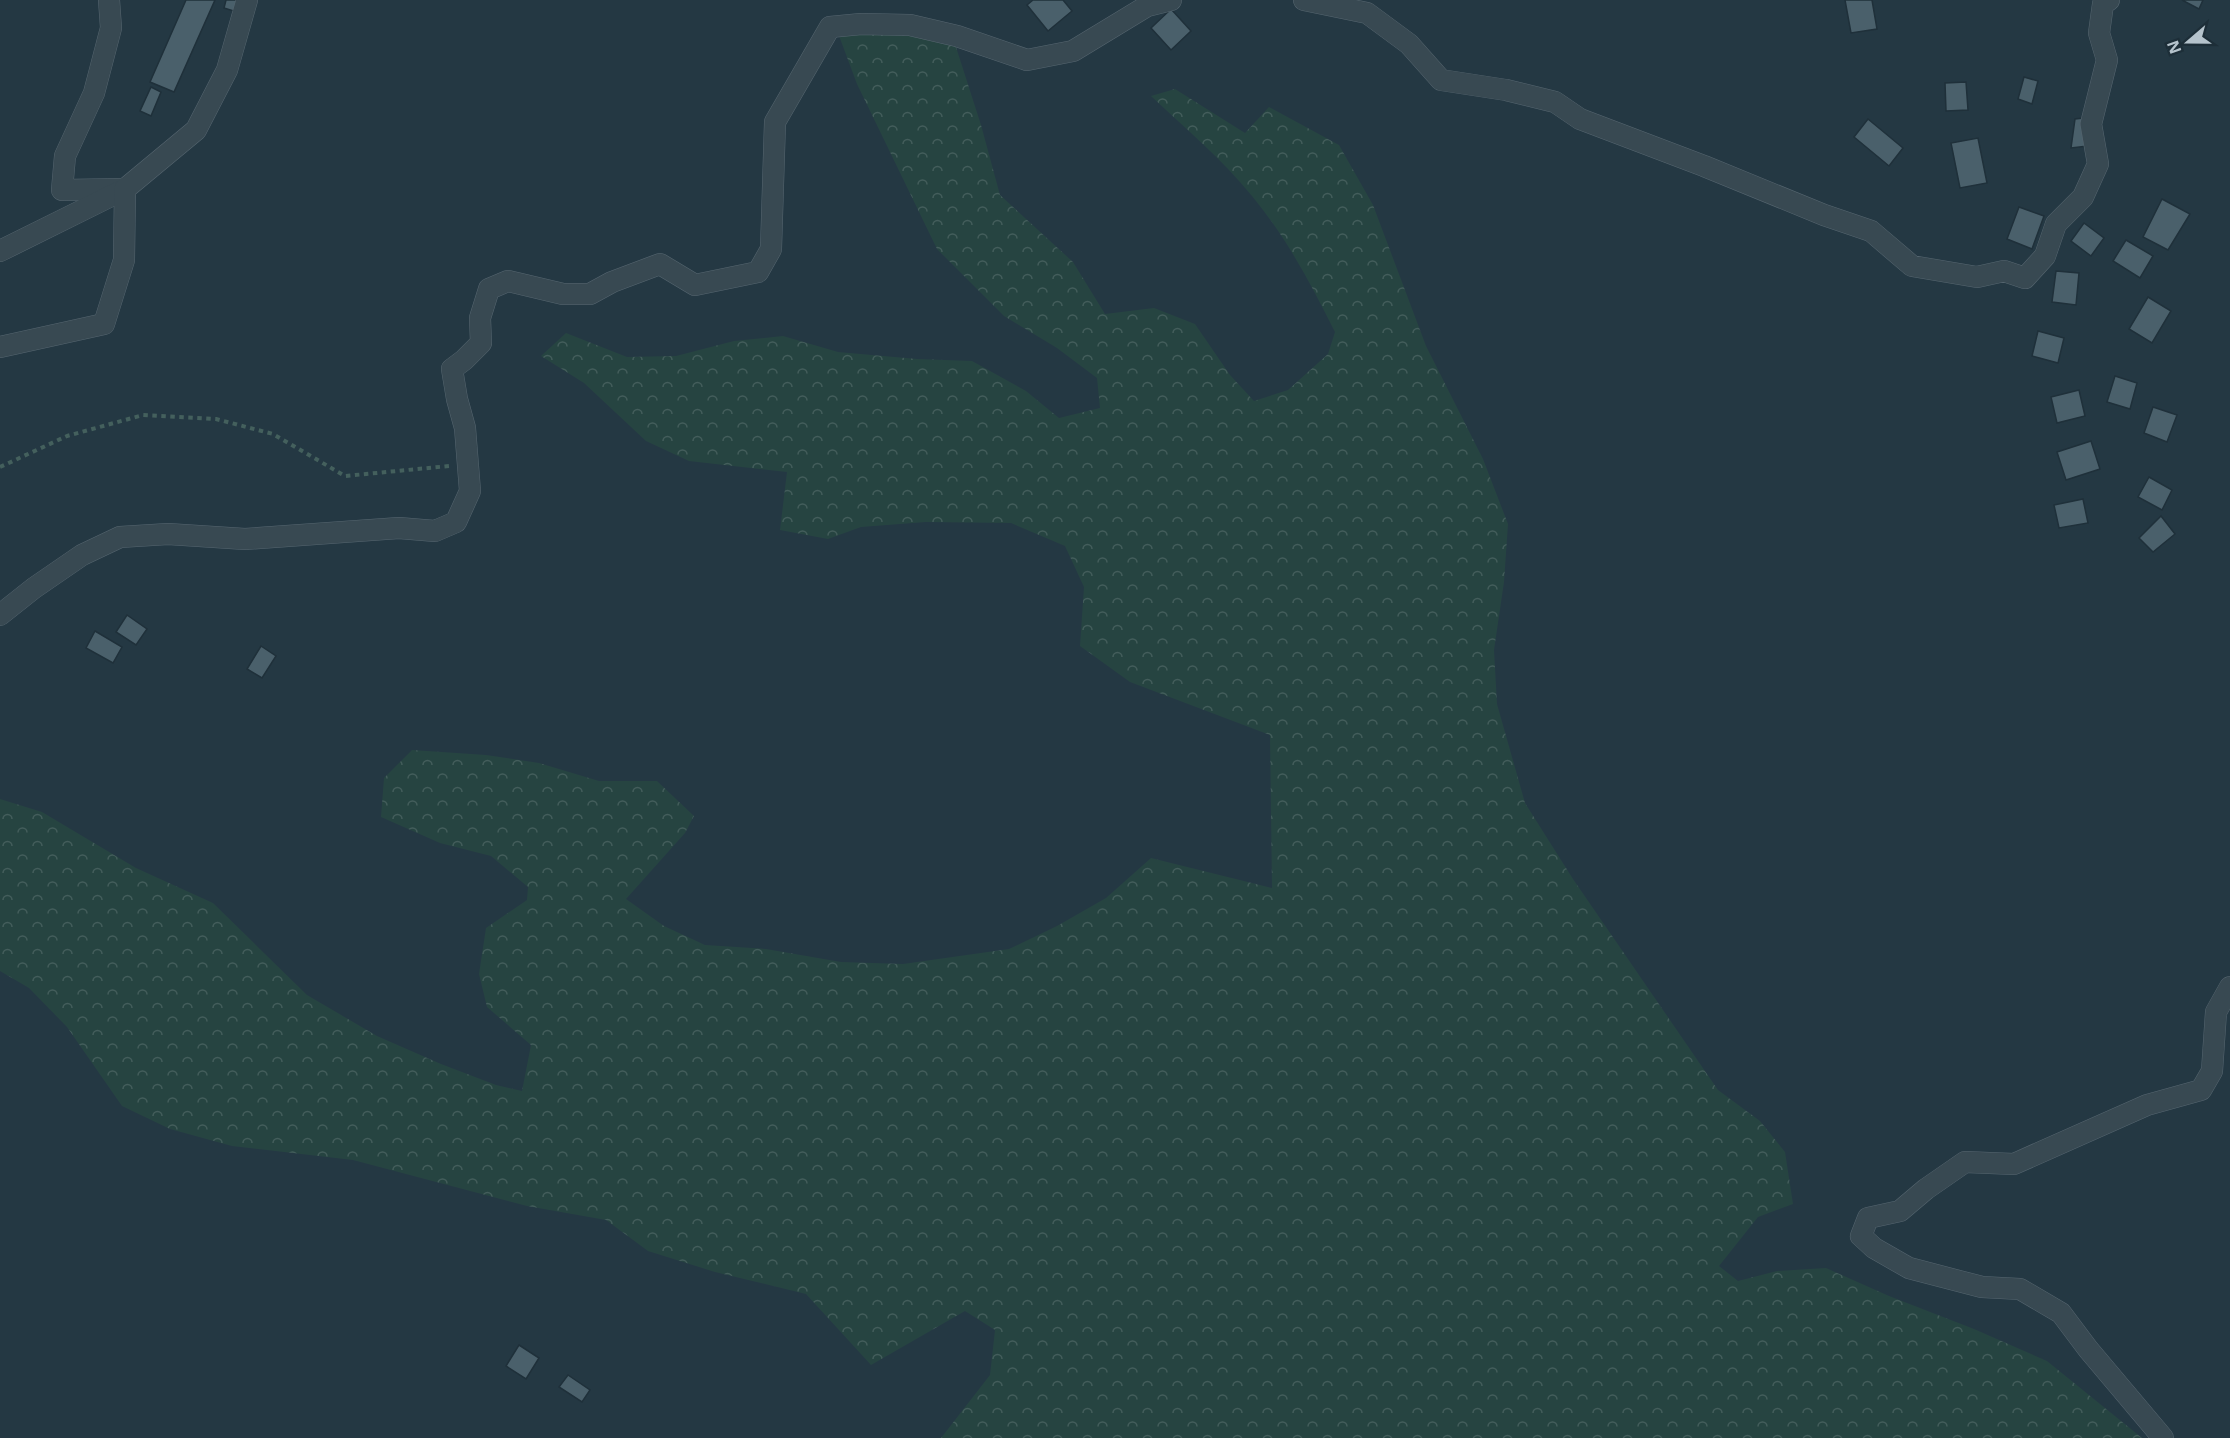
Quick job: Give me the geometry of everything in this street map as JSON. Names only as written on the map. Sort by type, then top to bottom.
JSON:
[{"type":"street","points":[[109,0],[111,28],[94,93],[65,156],[62,190],[125,189]]},
{"type":"street","points":[[0,251],[125,189],[196,130],[226,70],[247,0]]},
{"type":"street","points":[[0,615],[82,555],[120,537],[168,534],[245,539],[399,528],[435,531],[456,522],[470,491],[465,428],[452,369],[481,343],[480,318],[489,289],[508,281],[563,294],[590,294],[612,282],[660,264],[695,285],[758,272],[771,249],[775,122],[830,27],[861,24],[910,25],[957,36],[1027,60],[1073,51],[1147,6],[1171,0]]},
{"type":"street","points":[[1304,0],[1367,13],[1409,44],[1441,80],[1506,90],[1555,102],[1580,119],[1704,166],[1824,216],[1872,231],[1912,266],[1977,276],[2004,271],[2025,278],[2045,256],[2056,224],[2083,197],[2098,164],[2092,117],[2107,60],[2099,33],[2103,4],[2109,0]]},
{"type":"street","points":[[0,347],[104,324],[124,260],[125,189]]},
{"type":"street","points":[[2163,1438],[2088,1349],[2061,1313],[2020,1289],[1982,1287],[1909,1268],[1874,1248],[1861,1236],[1868,1218],[1900,1211],[1926,1189],[1965,1162],[2014,1164],[2147,1105],[2201,1090],[2212,1071],[2216,1012],[2230,987]]},
{"type":"path","points":[[0,467],[67,436],[142,415],[216,419],[273,434],[345,476],[468,464]]},
{"type":"green space","points":[[886,15],[955,44],[1000,195],[1073,262],[1105,314],[1154,308],[1195,324],[1230,375],[1254,401],[1288,390],[1328,354],[1335,332],[1297,261],[1264,212],[1228,169],[1151,96],[1175,89],[1245,133],[1269,107],[1339,145],[1373,205],[1426,346],[1483,459],[1508,524],[1504,582],[1494,650],[1497,704],[1525,803],[1573,879],[1718,1090],[1760,1121],[1785,1152],[1793,1204],[1758,1217],[1719,1266],[1738,1281],[1777,1271],[1826,1268],[2047,1361],[2142,1438],[941,1438],[990,1375],[995,1330],[965,1311],[871,1365],[806,1294],[715,1272],[648,1251],[606,1220],[527,1206],[353,1160],[232,1146],[170,1129],[122,1106],[67,1027],[29,988],[0,971],[0,799],[42,812],[136,868],[213,903],[307,995],[377,1036],[496,1085],[522,1091],[531,1045],[487,1007],[479,974],[486,928],[527,900],[528,887],[491,856],[440,843],[381,817],[384,778],[412,750],[486,755],[539,763],[599,781],[657,781],[694,816],[685,833],[626,899],[664,926],[705,945],[766,949],[841,962],[903,964],[1009,949],[1057,926],[1106,898],[1151,858],[1272,888],[1270,735],[1130,682],[1080,646],[1084,587],[1065,546],[1011,523],[926,522],[861,527],[828,539],[780,530],[787,472],[689,461],[646,441],[584,383],[541,356],[566,333],[627,357],[676,356],[734,341],[783,336],[838,352],[972,361],[1026,391],[1059,418],[1100,408],[1097,378],[1057,348],[1004,316],[937,249],[857,84],[838,33]]},
{"type":"building","points":[[186,0],[215,0],[174,92],[150,82]]},
{"type":"building","points":[[226,0],[245,0],[240,13],[224,8]]},
{"type":"building","points":[[1033,0],[1063,0],[1072,11],[1048,31],[1027,5]]},
{"type":"building","points":[[1845,0],[1872,0],[1877,29],[1851,33]]},
{"type":"building","points":[[2182,0],[2203,0],[2199,9]]},
{"type":"building","points":[[1171,9],[1191,31],[1171,50],[1151,28]]},
{"type":"building","points":[[2024,77],[2038,81],[2032,104],[2018,99]]},
{"type":"building","points":[[1966,82],[1968,110],[1946,111],[1945,83]]},
{"type":"building","points":[[151,87],[161,92],[151,116],[140,111]]},
{"type":"building","points":[[2092,117],[2096,145],[2071,148],[2075,119]]},
{"type":"building","points":[[1868,119],[1903,148],[1889,166],[1854,137]]},
{"type":"building","points":[[1978,138],[1987,183],[1960,188],[1951,143]]},
{"type":"building","points":[[2162,199],[2190,214],[2168,250],[2143,237]]},
{"type":"building","points":[[2019,207],[2044,216],[2032,249],[2007,239]]},
{"type":"building","points":[[2084,223],[2104,238],[2091,256],[2071,241]]},
{"type":"building","points":[[2126,240],[2153,256],[2140,278],[2113,261]]},
{"type":"building","points":[[2056,271],[2079,273],[2076,305],[2052,302]]},
{"type":"building","points":[[2148,297],[2171,311],[2152,343],[2129,329]]},
{"type":"building","points":[[2038,331],[2064,338],[2058,363],[2032,356]]},
{"type":"building","points":[[2115,376],[2137,383],[2130,409],[2107,402]]},
{"type":"building","points":[[2079,390],[2085,416],[2057,423],[2051,397]]},
{"type":"building","points":[[2153,407],[2177,415],[2167,442],[2144,433]]},
{"type":"building","points":[[2091,441],[2100,469],[2066,480],[2057,452]]},
{"type":"building","points":[[2149,477],[2172,490],[2162,510],[2138,497]]},
{"type":"building","points":[[2083,499],[2088,523],[2059,528],[2054,505]]},
{"type":"building","points":[[2161,516],[2175,534],[2153,552],[2139,538]]},
{"type":"building","points":[[127,615],[147,629],[136,645],[116,632]]},
{"type":"building","points":[[95,631],[122,647],[113,663],[86,648]]},
{"type":"building","points":[[261,646],[276,656],[262,678],[247,669]]},
{"type":"building","points":[[519,1345],[539,1358],[526,1379],[506,1366]]},
{"type":"building","points":[[568,1375],[590,1390],[582,1402],[559,1387]]}]
